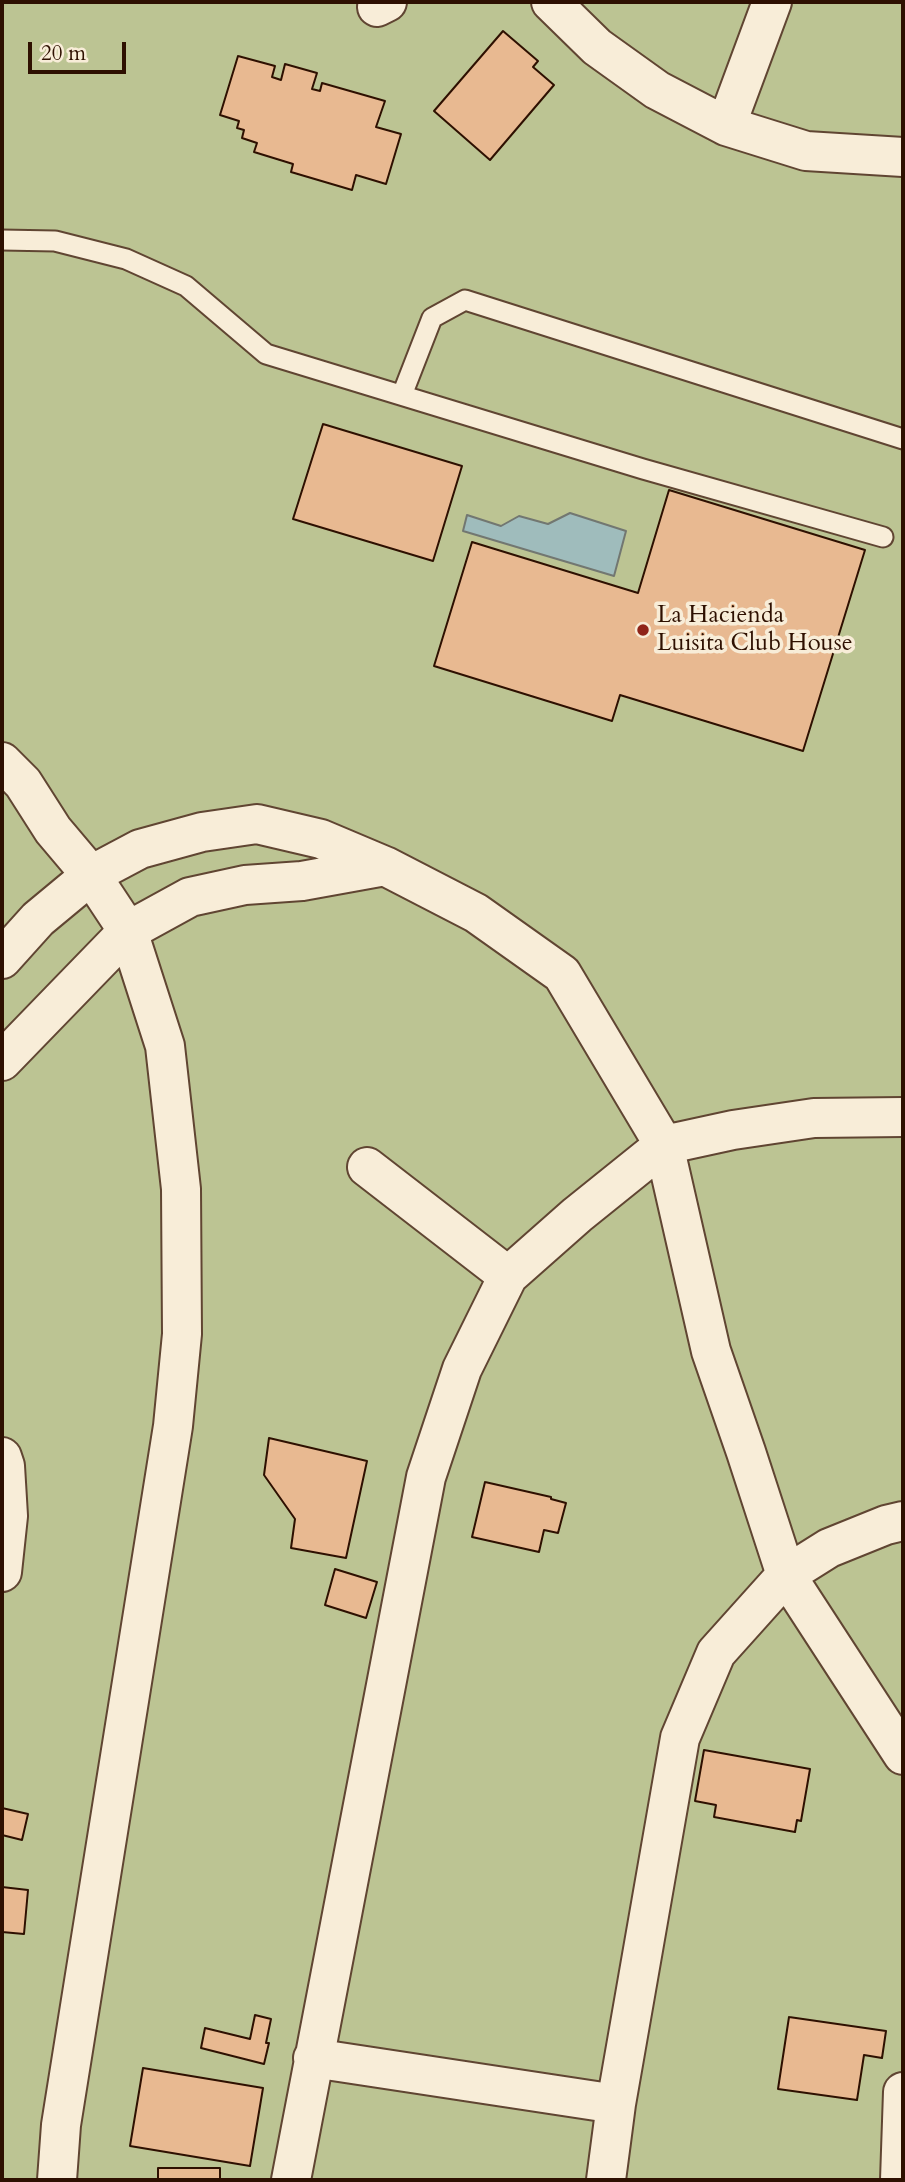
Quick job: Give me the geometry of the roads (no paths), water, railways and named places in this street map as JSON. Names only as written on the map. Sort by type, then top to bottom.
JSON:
[{"type":"street","points":[[551,2],[597,47],[657,90],[726,126],[806,151],[903,157]]},
{"type":"street","points":[[726,126],[772,2]]},
{"type":"street","points":[[2,762],[23,783],[53,830],[91,875],[128,931],[165,1046],[181,1189],[182,1334],[173,1426],[61,2125],[57,2180]]},
{"type":"street","points":[[2,959],[38,919],[91,875],[140,849],[202,832],[257,824],[321,839],[385,866],[476,913],[562,974],[664,1144],[711,1352],[786,1575],[903,1755]]},
{"type":"street","points":[[2,1061],[128,931],[190,897],[245,885],[302,881],[385,866]]},
{"type":"street","points":[[291,2180],[426,1477],[462,1369],[508,1276],[664,1144],[814,1118],[903,1117]]},
{"type":"street","points":[[367,1167],[508,1276]]},
{"type":"street","points":[[2,1457],[8,1516],[2,1572]]},
{"type":"street","points":[[606,2180],[616,2104],[680,1738],[716,1653],[786,1575],[829,1548],[903,1521]]},
{"type":"street","points":[[313,2058],[616,2104]]},
{"type":"street","points":[[900,2180],[903,2092]]},
{"type":"lane","points":[[2,240],[55,242],[127,259],[186,286],[266,354],[643,469],[883,537]]},
{"type":"lane","points":[[402,395],[432,317],[465,300],[903,439]]},
{"type":"water","points":[[570,513],[626,531],[614,576],[463,531],[467,515],[501,526],[519,516],[548,524]]},
{"type":"place","name":"La Hacienda Luisita Club House","points":[[643,630]]}]
